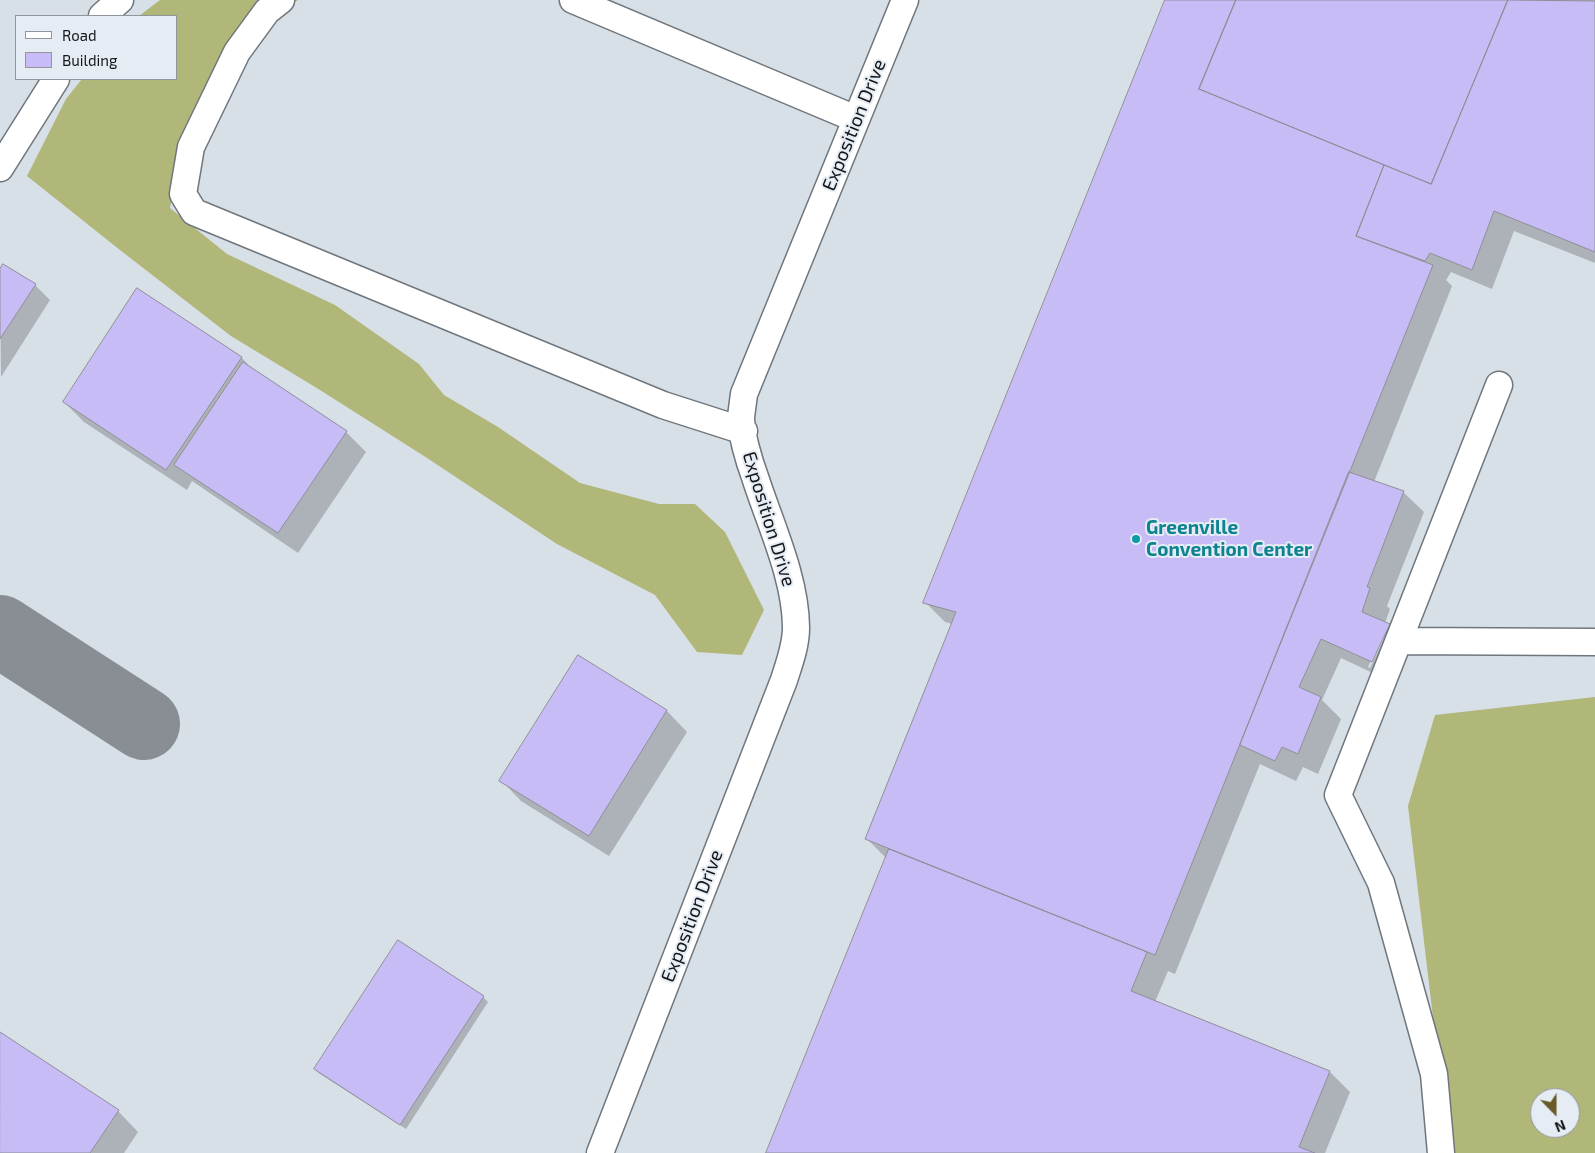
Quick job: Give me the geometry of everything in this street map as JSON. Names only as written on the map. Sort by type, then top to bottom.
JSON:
[{"type":"street","points":[[103,15],[120,0]]},
{"type":"street","points":[[281,0],[267,11],[237,52],[191,146],[183,194],[194,212],[663,405],[744,431]]},
{"type":"street","points":[[573,0],[856,119]]},
{"type":"street","name":"Exposition Drive","points":[[600,1153],[784,680],[793,650],[796,629],[793,598],[782,553],[748,456],[741,419],[744,394],[856,119],[897,2]]},
{"type":"street","points":[[0,168],[55,80]]},
{"type":"street","points":[[1441,1153],[1434,1074],[1381,883],[1338,795],[1499,385]]},
{"type":"street","points":[[1399,641],[1595,642]]},
{"type":"green space","points":[[160,0],[298,0],[238,37],[204,89],[176,174],[170,208],[227,254],[335,305],[419,364],[444,395],[498,427],[580,483],[659,504],[695,504],[725,532],[764,610],[742,655],[697,652],[655,595],[557,544],[424,456],[231,336],[27,176],[66,99],[81,80],[178,80],[178,15],[140,15]]},
{"type":"green space","points":[[1595,697],[1595,1153],[1449,1153],[1408,806],[1435,715]]},
{"type":"building","name":"Greenville Convention Center","points":[[1165,0],[1236,0],[1199,89],[1384,165],[1356,236],[1433,265],[1155,955],[865,839],[956,612],[923,603]]},
{"type":"building","points":[[1236,0],[1508,0],[1431,184],[1199,89]]},
{"type":"building","points":[[1508,0],[1595,1],[1595,252],[1494,211],[1472,270],[1430,253],[1425,261],[1356,236],[1384,165],[1431,184]]},
{"type":"building","points":[[3,264],[36,284],[0,339],[0,269]]},
{"type":"building","points":[[137,288],[242,357],[166,470],[63,402]]},
{"type":"building","points":[[243,362],[347,431],[278,533],[174,465]]},
{"type":"building","points":[[1349,472],[1404,491],[1367,587],[1370,588],[1362,612],[1390,624],[1372,662],[1321,639],[1299,687],[1321,697],[1298,754],[1282,747],[1275,761],[1240,745]]},
{"type":"building","points":[[578,655],[667,710],[589,836],[499,781]]},
{"type":"building","points":[[889,849],[1147,952],[1131,991],[1330,1071],[1299,1147],[1315,1153],[766,1153]]},
{"type":"building","points":[[398,940],[484,996],[400,1125],[314,1069]]},
{"type":"building","points":[[0,1032],[119,1110],[90,1153],[0,1153]]},
{"type":"taxiway","points":[[0,631],[144,724]]},
{"type":"place","name":"Greenville Convention Center","points":[[1136,539]]}]
